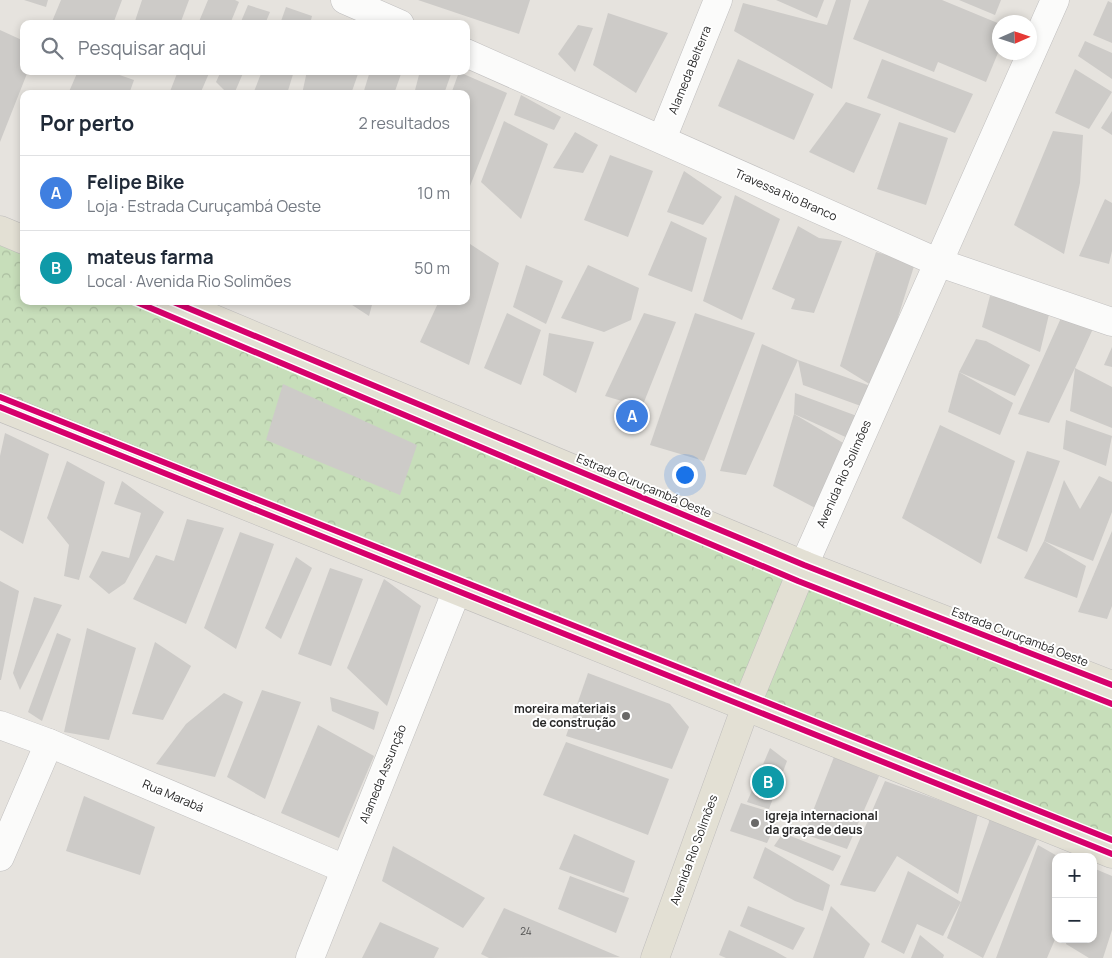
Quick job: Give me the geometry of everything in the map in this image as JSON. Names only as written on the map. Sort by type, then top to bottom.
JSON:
[{"type":"main road","points":[[0,230],[20,238]]},
{"type":"main road","name":"Estrada Curuçambá Oeste","points":[[180,305],[804,564],[1112,686]]},
{"type":"main road","points":[[0,407],[1112,854]]},
{"type":"main road","name":"Avenida Rio Solimões","points":[[655,958],[746,706],[804,564]]},
{"type":"street","name":"Alameda Belterra","points":[[662,139],[718,0]]},
{"type":"street","name":"Avenida Rio Solimões","points":[[804,564],[1055,0]]},
{"type":"street","points":[[357,2],[392,20]]},
{"type":"street","name":"Travessa Rio Branco","points":[[470,55],[937,262],[1112,322]]},
{"type":"street","name":"Alameda Assunção","points":[[310,958],[457,590]]},
{"type":"street","name":"Rua Marabá","points":[[0,725],[345,869]]},
{"type":"street","points":[[0,857],[49,744]]},
{"type":"green space","points":[[0,230],[20,238],[20,305],[181,305],[1112,687],[1112,850],[0,407]]},
{"type":"building","points":[[24,0],[48,0],[46,7]]},
{"type":"building","points":[[61,0],[122,0],[114,20],[53,20]]},
{"type":"building","points":[[142,0],[189,0],[182,20],[135,20]]},
{"type":"building","points":[[208,0],[235,0],[239,2],[232,20],[200,20]]},
{"type":"building","points":[[418,0],[530,0],[519,34]]},
{"type":"building","points":[[776,0],[824,0],[817,18]]},
{"type":"building","points":[[836,0],[851,0],[832,89],[734,31],[743,3],[827,25]]},
{"type":"building","points":[[869,0],[942,0],[992,21],[992,60],[995,60],[986,82],[938,62],[934,72],[853,39]]},
{"type":"building","points":[[959,0],[1001,0],[995,15]]},
{"type":"building","points":[[1108,1],[1112,3],[1112,43],[1093,35]]},
{"type":"building","points":[[248,5],[270,12],[267,20],[242,20]]},
{"type":"building","points":[[286,7],[312,16],[311,20],[281,20]]},
{"type":"building","points":[[608,13],[668,33],[636,93],[593,65]]},
{"type":"building","points":[[578,25],[593,28],[575,72],[558,54]]},
{"type":"building","points":[[0,30],[20,39],[20,75],[26,75],[0,142]]},
{"type":"building","points":[[1085,41],[1112,53],[1112,79],[1078,56]]},
{"type":"building","points":[[738,59],[814,94],[794,140],[718,106]]},
{"type":"building","points":[[882,59],[973,94],[955,133],[867,98]]},
{"type":"building","points":[[1075,69],[1112,92],[1089,129],[1055,113]]},
{"type":"building","points":[[76,75],[120,75],[134,80],[130,90],[70,90]]},
{"type":"building","points":[[176,75],[208,75],[202,90],[171,90]]},
{"type":"building","points":[[219,75],[242,75],[236,90],[224,90],[216,82]]},
{"type":"building","points":[[260,75],[293,75],[288,90],[255,90]]},
{"type":"building","points":[[306,75],[358,75],[352,90],[303,90]]},
{"type":"building","points":[[369,75],[401,75],[395,90],[364,90]]},
{"type":"building","points":[[419,75],[451,75],[445,90],[415,90]]},
{"type":"building","points":[[458,75],[466,75],[507,93],[470,186],[470,90],[452,90]]},
{"type":"building","points":[[521,95],[561,117],[554,130],[514,115]]},
{"type":"building","points":[[846,102],[881,114],[854,173],[809,152]]},
{"type":"building","points":[[1112,111],[1112,135],[1101,128]]},
{"type":"building","points":[[504,121],[548,144],[521,219],[481,182]]},
{"type":"building","points":[[899,122],[948,138],[926,205],[877,189]]},
{"type":"building","points":[[1053,131],[1083,135],[1080,183],[1064,254],[1014,225]]},
{"type":"building","points":[[575,132],[598,145],[583,173],[553,168]]},
{"type":"building","points":[[610,155],[653,171],[628,237],[584,220]]},
{"type":"building","points":[[684,171],[722,197],[703,225],[667,212]]},
{"type":"building","points":[[735,195],[780,219],[742,320],[703,301]]},
{"type":"building","points":[[1105,199],[1112,203],[1112,251],[1109,264],[1079,256]]},
{"type":"building","points":[[671,221],[707,238],[692,292],[648,275]]},
{"type":"building","points":[[798,226],[819,238],[842,241],[814,313],[791,309],[795,299],[772,289]]},
{"type":"building","points":[[470,244],[499,263],[469,365],[420,342],[437,305],[470,305]]},
{"type":"building","points":[[876,252],[915,263],[876,388],[840,366]]},
{"type":"building","points":[[526,265],[563,281],[546,324],[513,307]]},
{"type":"building","points":[[588,265],[639,288],[631,320],[604,332],[561,318]]},
{"type":"building","points":[[990,296],[1051,306],[1040,352],[982,327]]},
{"type":"building","points":[[352,305],[372,305],[369,316]]},
{"type":"building","points":[[507,313],[541,330],[521,385],[484,368]]},
{"type":"building","points":[[644,313],[676,322],[642,407],[605,396]]},
{"type":"building","points":[[695,313],[755,333],[704,461],[650,445]]},
{"type":"building","points":[[1061,318],[1097,320],[1049,423],[1018,414]]},
{"type":"building","points":[[549,333],[594,342],[576,393],[543,375]]},
{"type":"building","points":[[976,339],[986,341],[1030,365],[1015,396],[959,372]]},
{"type":"building","points":[[762,344],[798,360],[746,475],[720,471]]},
{"type":"building","points":[[1112,347],[1112,367],[1104,365]]},
{"type":"building","points":[[798,360],[876,388],[869,409],[803,385]]},
{"type":"building","points":[[1075,368],[1112,387],[1112,428],[1070,411]]},
{"type":"building","points":[[959,372],[1013,403],[1000,435],[948,412]]},
{"type":"building","points":[[283,384],[417,445],[400,495],[266,440]]},
{"type":"building","points":[[795,393],[865,419],[850,439],[794,414]]},
{"type":"building","points":[[794,414],[845,444],[821,511],[773,486]]},
{"type":"building","points":[[1066,420],[1112,436],[1106,466],[1063,449]]},
{"type":"building","points":[[940,425],[1015,461],[981,564],[902,518]]},
{"type":"building","points":[[5,433],[49,454],[23,544],[0,530],[0,456]]},
{"type":"building","points":[[1027,451],[1060,461],[1027,552],[997,538]]},
{"type":"building","points":[[67,461],[105,482],[79,580],[64,576],[69,545],[47,518]]},
{"type":"building","points":[[1099,476],[1112,482],[1112,512],[1093,561],[1044,541],[1064,480],[1080,509]]},
{"type":"building","points":[[122,481],[164,512],[125,583],[109,594],[89,577],[102,551],[129,558],[141,513],[114,504]]},
{"type":"building","points":[[187,519],[224,528],[186,624],[133,599],[156,555],[174,561]]},
{"type":"building","points":[[1112,531],[1112,606],[1107,619],[1078,612]]},
{"type":"building","points":[[240,532],[274,544],[236,649],[204,628]]},
{"type":"building","points":[[1044,541],[1086,566],[1077,598],[1024,578]]},
{"type":"building","points":[[296,557],[312,568],[281,639],[265,628]]},
{"type":"building","points":[[330,568],[363,579],[331,666],[298,654]]},
{"type":"building","points":[[384,579],[421,606],[387,706],[347,668]]},
{"type":"building","points":[[0,581],[19,591],[1,680],[0,680]]},
{"type":"building","points":[[34,597],[62,605],[20,690],[13,673]]},
{"type":"building","points":[[87,628],[136,648],[109,740],[64,732]]},
{"type":"building","points":[[57,633],[71,639],[42,721],[28,712]]},
{"type":"building","points":[[155,642],[191,666],[163,720],[132,714]]},
{"type":"building","name":"moreira materiais de construção","points":[[588,673],[670,704],[689,727],[672,769],[566,736]]},
{"type":"building","points":[[262,690],[301,702],[265,799],[227,777]]},
{"type":"building","points":[[224,693],[243,702],[215,777],[156,764],[186,724]]},
{"type":"building","points":[[330,697],[379,712],[374,730],[332,711]]},
{"type":"building","points":[[318,725],[374,756],[339,838],[281,813]]},
{"type":"building","points":[[566,742],[669,779],[648,835],[543,795]]},
{"type":"building","points":[[770,748],[787,761],[769,809],[747,802]]},
{"type":"building","points":[[834,757],[879,776],[847,849],[804,834]]},
{"type":"building","points":[[885,781],[978,814],[958,894],[897,856],[875,892],[840,885]]},
{"type":"building","points":[[84,796],[155,827],[140,875],[66,851]]},
{"type":"building","name":"igreja internacional da graça de deus","points":[[741,803],[780,815],[767,843],[730,831]]},
{"type":"building","points":[[988,816],[1037,839],[983,958],[947,938],[989,822]]},
{"type":"building","points":[[783,833],[841,856],[833,871],[774,846]]},
{"type":"building","points":[[574,834],[635,861],[624,893],[559,869]]},
{"type":"building","points":[[1038,845],[1052,853],[1053,943],[1047,958],[996,958]]},
{"type":"building","points":[[393,846],[485,898],[463,928],[382,881]]},
{"type":"building","points":[[765,847],[830,885],[823,911],[795,901],[753,878]]},
{"type":"building","points":[[1097,870],[1112,876],[1112,930],[1103,958],[1089,958],[1066,944],[1097,943]]},
{"type":"building","points":[[908,871],[961,902],[943,936],[917,924],[904,954],[881,942]]},
{"type":"building","points":[[570,876],[629,898],[616,933],[558,909]]},
{"type":"building","points":[[748,906],[805,928],[793,950],[740,926]]},
{"type":"building","points":[[831,906],[870,944],[864,958],[813,958]]},
{"type":"building","points":[[504,908],[620,957],[489,958],[481,954]]},
{"type":"building","points":[[380,922],[439,948],[434,958],[362,958]]},
{"type":"building","points":[[729,930],[787,958],[726,958],[719,955]]},
{"type":"building","points":[[920,935],[944,955],[943,958],[911,958]]},
{"type":"cycle path","points":[[143,305],[798,581],[1112,704]]},
{"type":"cycle path","points":[[181,305],[804,565],[1112,685]]},
{"type":"cycle path","points":[[0,397],[1112,840]]},
{"type":"cycle path","points":[[0,407],[1112,854]]},
{"type":"place","name":"Felipe Bike","points":[[632,416]]},
{"type":"place","name":"moreira materiais de construção","points":[[626,716]]},
{"type":"place","name":"mateus farma","points":[[768,782]]},
{"type":"place","name":"igreja internacional da graça de deus","points":[[755,823]]}]
